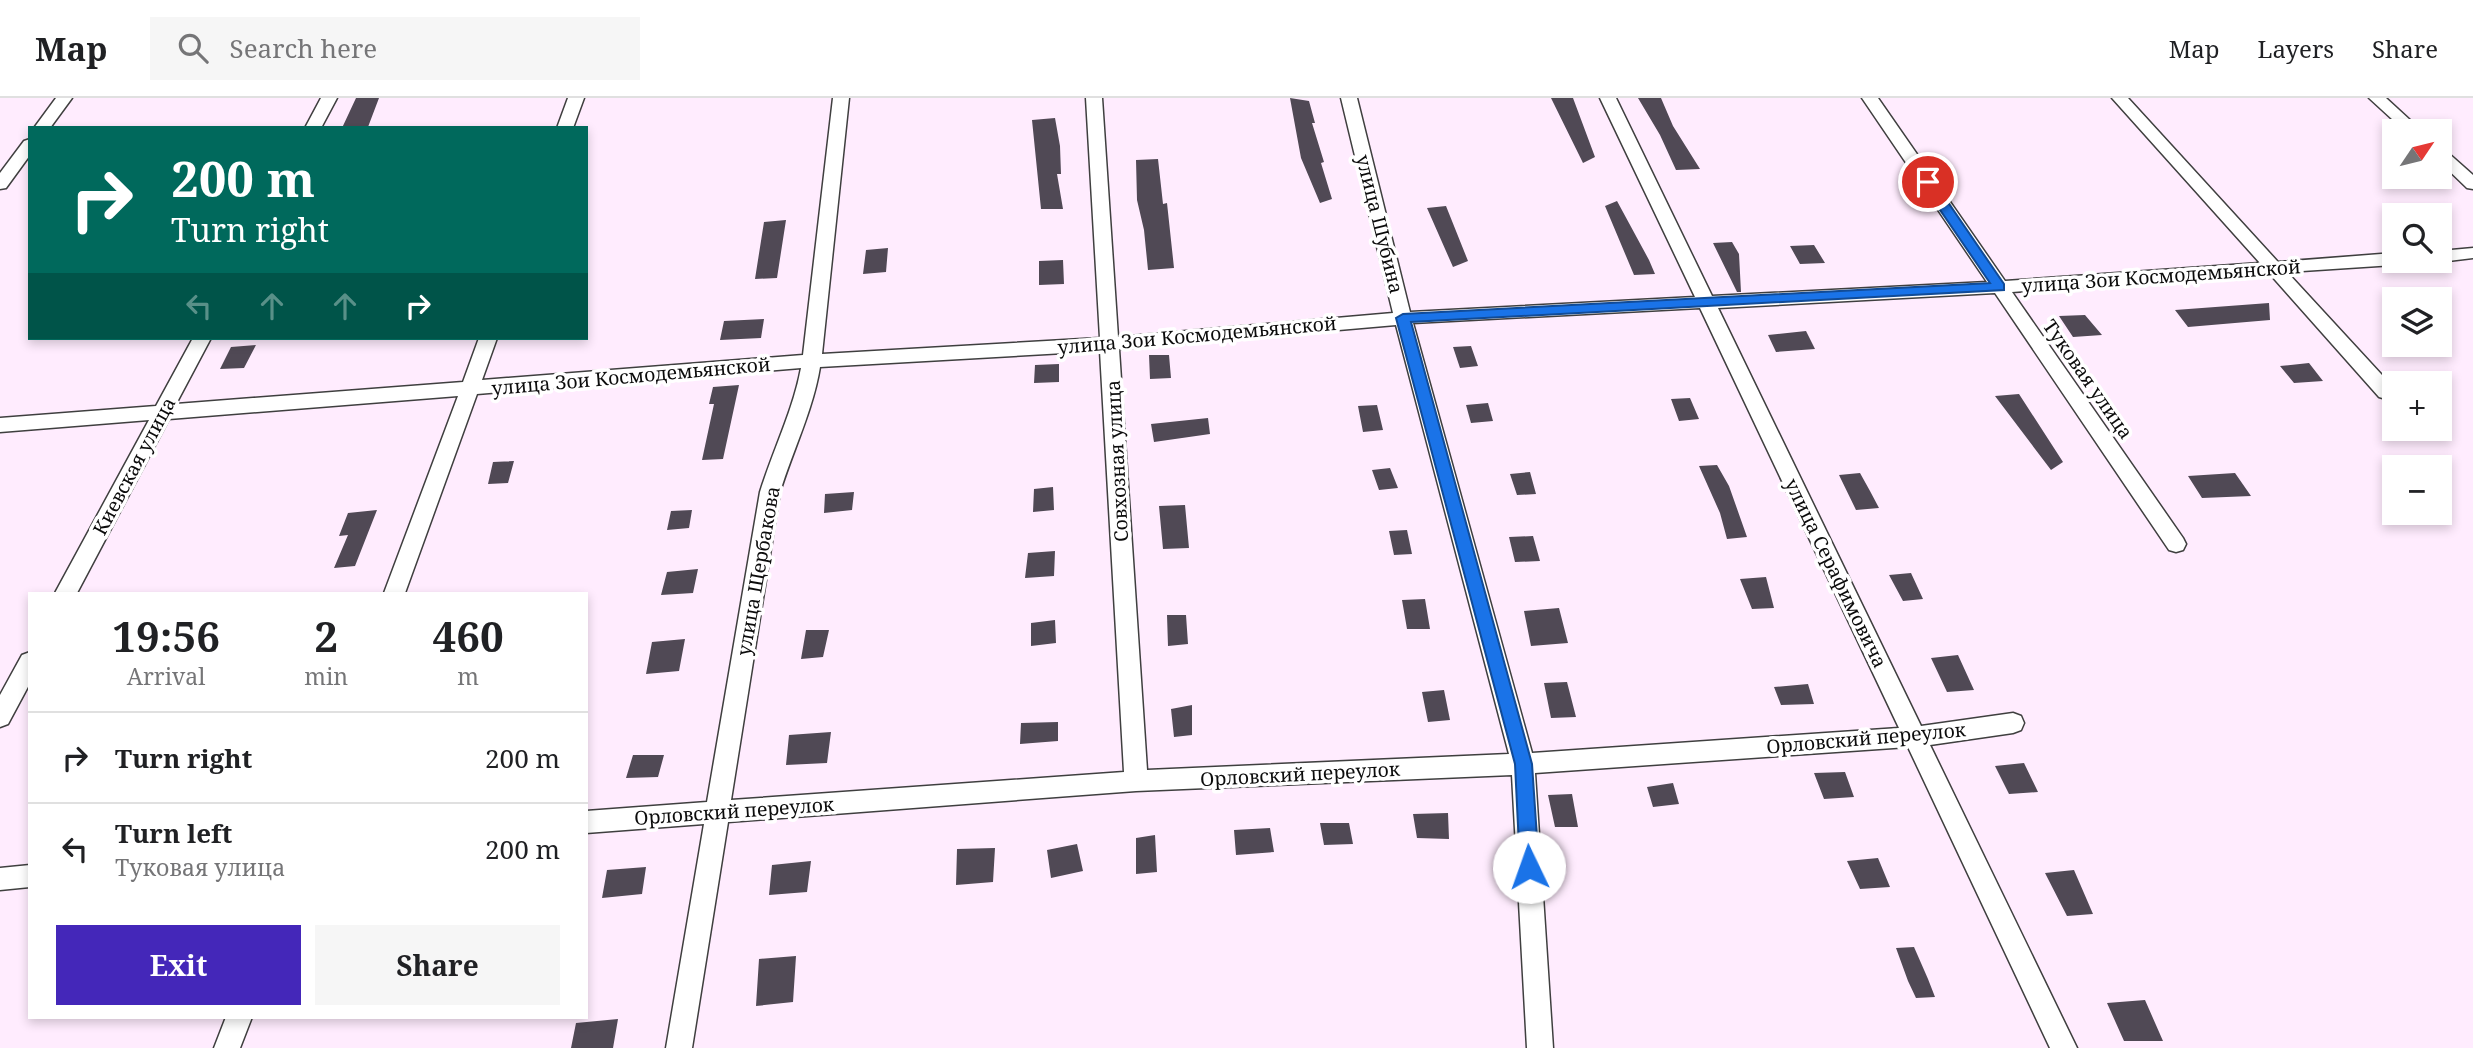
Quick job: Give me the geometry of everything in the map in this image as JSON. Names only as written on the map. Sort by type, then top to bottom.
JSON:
[{"type":"street","points":[[43,126],[64,98]]},
{"type":"street","points":[[314,126],[329,98]]},
{"type":"street","points":[[566,126],[576,98]]},
{"type":"street","name":"улица Щербакова","points":[[680,1048],[716,812],[770,492],[784,447],[805,400],[812,361],[841,98]]},
{"type":"street","name":"Совхозная улица","points":[[1094,98],[1136,781]]},
{"type":"street","name":"улица Шубина","points":[[1349,98],[1403,318],[1523,764],[1540,1048]]},
{"type":"street","name":"улица Серафимовича","points":[[1608,98],[2064,1048]]},
{"type":"street","name":"Туковая улица","points":[[1870,98],[2176,544]]},
{"type":"street","points":[[2120,98],[2382,389]]},
{"type":"street","points":[[2377,98],[2401,119]]},
{"type":"street","points":[[0,184],[28,147]]},
{"type":"street","points":[[2452,165],[2473,184]]},
{"type":"street","points":[[2452,255],[2473,253]]},
{"type":"street","name":"улица Зои Космодемьянской","points":[[0,425],[812,361],[1110,344],[1403,318],[1999,287],[2382,260]]},
{"type":"street","name":"Киевская улица","points":[[67,592],[201,340]]},
{"type":"street","points":[[395,592],[487,340]]},
{"type":"street","points":[[0,717],[28,665]]},
{"type":"street","name":"Орловский переулок","points":[[588,822],[1136,781],[1523,764],[1915,737],[2013,723]]},
{"type":"street","points":[[0,879],[28,876]]},
{"type":"street","points":[[227,1048],[238,1019]]},
{"type":"building","points":[[356,98],[379,98],[368,126],[343,126]]},
{"type":"building","points":[[1290,98],[1309,101],[1315,123],[1312,123],[1324,162],[1321,163],[1332,199],[1320,203],[1301,158]]},
{"type":"building","points":[[1551,98],[1573,98],[1595,157],[1583,163]]},
{"type":"building","points":[[1638,98],[1661,98],[1673,126],[1700,169],[1676,170],[1660,135]]},
{"type":"building","points":[[1055,118],[1061,174],[1057,174],[1063,209],[1041,209],[1032,120]]},
{"type":"building","points":[[1158,159],[1163,204],[1167,203],[1174,268],[1148,270],[1144,230],[1137,200],[1136,160]]},
{"type":"building","points":[[1617,201],[1655,274],[1634,275],[1605,206]]},
{"type":"building","points":[[1446,206],[1468,261],[1453,267],[1427,208]]},
{"type":"building","points":[[786,220],[777,278],[755,279],[764,222]]},
{"type":"building","points":[[1732,242],[1739,254],[1741,292],[1737,292],[1713,243]]},
{"type":"building","points":[[1814,245],[1825,263],[1800,264],[1790,246]]},
{"type":"building","points":[[888,248],[886,272],[863,274],[866,250]]},
{"type":"building","points":[[1063,260],[1064,284],[1039,285],[1039,261]]},
{"type":"building","points":[[2269,303],[2270,320],[2188,327],[2175,310]]},
{"type":"building","points":[[2085,315],[2102,335],[2073,337],[2059,316]]},
{"type":"building","points":[[764,319],[761,338],[720,340],[724,321]]},
{"type":"building","points":[[1806,331],[1815,349],[1776,352],[1768,335]]},
{"type":"building","points":[[256,345],[244,368],[220,369],[231,347]]},
{"type":"building","points":[[1471,346],[1478,366],[1460,368],[1453,347]]},
{"type":"building","points":[[1149,355],[1169,355],[1171,378],[1150,379]]},
{"type":"building","points":[[2309,363],[2323,381],[2294,383],[2280,366]]},
{"type":"building","points":[[1059,364],[1059,382],[1034,383],[1035,365]]},
{"type":"building","points":[[739,385],[723,459],[702,460],[714,404],[709,404],[713,387]]},
{"type":"building","points":[[2019,394],[2063,462],[2051,470],[1995,396]]},
{"type":"building","points":[[1690,398],[1699,419],[1679,421],[1671,399]]},
{"type":"building","points":[[1488,403],[1493,421],[1471,423],[1466,405]]},
{"type":"building","points":[[1377,405],[1383,430],[1363,432],[1358,406]]},
{"type":"building","points":[[1208,418],[1210,434],[1154,442],[1151,424]]},
{"type":"building","points":[[514,461],[508,483],[488,484],[493,462]]},
{"type":"building","points":[[1717,465],[1729,486],[1747,537],[1727,539],[1720,513],[1699,466]]},
{"type":"building","points":[[1390,468],[1398,488],[1379,490],[1372,470]]},
{"type":"building","points":[[1530,472],[1536,494],[1517,495],[1510,474]]},
{"type":"building","points":[[1860,473],[1879,508],[1856,510],[1839,475]]},
{"type":"building","points":[[2235,473],[2251,496],[2202,498],[2188,476]]},
{"type":"building","points":[[1053,487],[1054,510],[1033,512],[1034,489]]},
{"type":"building","points":[[854,492],[852,510],[824,513],[825,494]]},
{"type":"building","points":[[1185,505],[1189,548],[1163,549],[1159,506]]},
{"type":"building","points":[[377,510],[355,566],[334,568],[348,535],[339,536],[348,513]]},
{"type":"building","points":[[692,510],[689,528],[667,530],[671,511]]},
{"type":"building","points":[[1407,530],[1412,554],[1394,555],[1389,531]]},
{"type":"building","points":[[1533,536],[1540,561],[1515,562],[1509,537]]},
{"type":"building","points":[[1055,551],[1054,576],[1025,578],[1028,553]]},
{"type":"building","points":[[698,569],[693,593],[661,595],[667,572]]},
{"type":"building","points":[[1911,573],[1923,599],[1903,601],[1889,575]]},
{"type":"building","points":[[1766,577],[1774,608],[1752,609],[1740,579]]},
{"type":"building","points":[[1425,599],[1430,629],[1407,629],[1402,600]]},
{"type":"building","points":[[1559,608],[1568,643],[1531,646],[1524,611]]},
{"type":"building","points":[[1167,615],[1186,615],[1188,644],[1168,646]]},
{"type":"building","points":[[1055,620],[1056,643],[1031,646],[1031,623]]},
{"type":"building","points":[[806,630],[829,630],[823,657],[801,659]]},
{"type":"building","points":[[685,639],[679,671],[646,674],[652,642]]},
{"type":"building","points":[[1958,655],[1974,690],[1947,692],[1931,658]]},
{"type":"building","points":[[1567,682],[1576,717],[1551,718],[1544,683]]},
{"type":"building","points":[[1808,684],[1814,704],[1781,705],[1774,687]]},
{"type":"building","points":[[1444,690],[1450,720],[1428,722],[1422,692]]},
{"type":"building","points":[[1192,705],[1192,735],[1174,737],[1171,709]]},
{"type":"building","points":[[1058,722],[1058,741],[1020,744],[1021,723]]},
{"type":"building","points":[[831,732],[827,763],[786,765],[789,735]]},
{"type":"building","points":[[633,755],[664,755],[658,777],[626,778]]},
{"type":"building","points":[[2024,763],[2038,792],[2009,794],[1995,766]]},
{"type":"building","points":[[1845,772],[1854,797],[1824,799],[1814,773]]},
{"type":"building","points":[[1673,783],[1679,804],[1653,807],[1647,787]]},
{"type":"building","points":[[1572,794],[1578,827],[1555,827],[1548,795]]},
{"type":"building","points":[[1448,813],[1449,839],[1417,838],[1413,814]]},
{"type":"building","points":[[1320,823],[1349,823],[1353,844],[1324,845]]},
{"type":"building","points":[[1270,828],[1274,852],[1236,855],[1234,830]]},
{"type":"building","points":[[1155,835],[1157,872],[1136,874],[1136,838]]},
{"type":"building","points":[[1077,844],[1083,871],[1051,878],[1047,850]]},
{"type":"building","points":[[995,848],[993,882],[956,885],[957,849]]},
{"type":"building","points":[[1878,858],[1890,887],[1860,889],[1847,861]]},
{"type":"building","points":[[811,861],[807,892],[769,895],[772,865]]},
{"type":"building","points":[[646,867],[642,894],[602,898],[607,870]]},
{"type":"building","points":[[2074,870],[2093,914],[2067,916],[2045,873]]},
{"type":"building","points":[[1914,947],[1935,997],[1916,998],[1908,981],[1896,948]]},
{"type":"building","points":[[796,956],[793,1002],[756,1006],[759,959]]},
{"type":"building","points":[[2145,1000],[2163,1041],[2124,1041],[2107,1003]]},
{"type":"building","points":[[618,1019],[613,1048],[571,1048],[576,1023]]},
{"type":"route","points":[[1529,867],[1523,764],[1403,318],[1999,287],[1928,182]]}]
